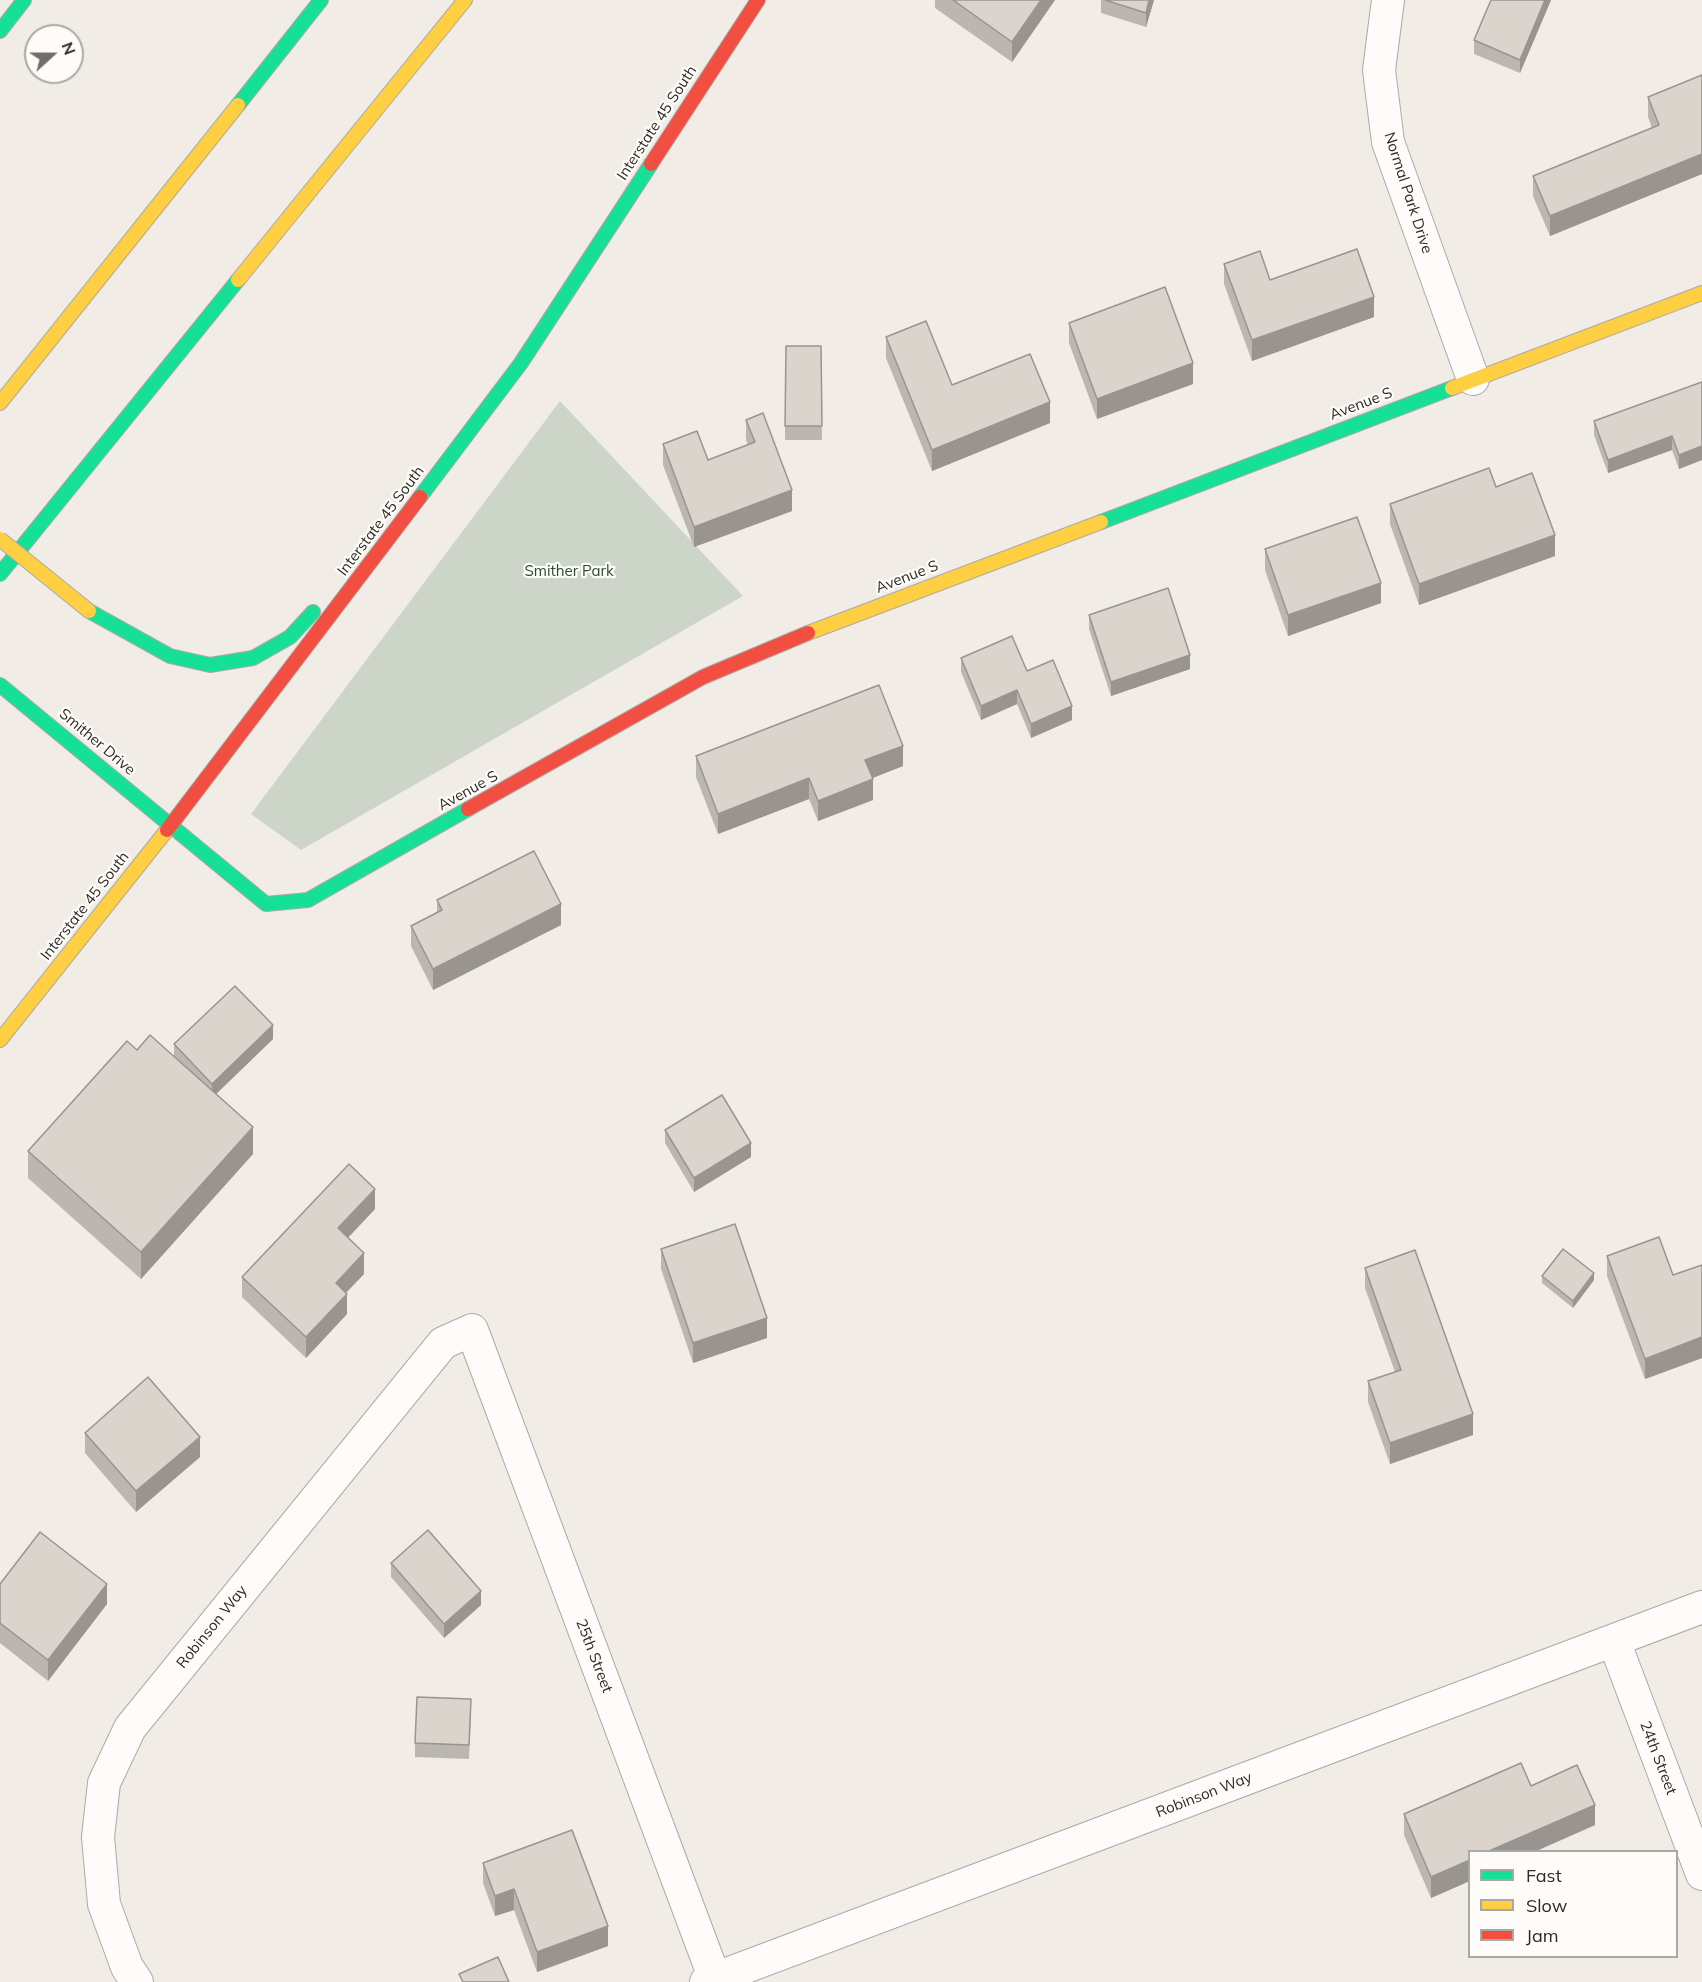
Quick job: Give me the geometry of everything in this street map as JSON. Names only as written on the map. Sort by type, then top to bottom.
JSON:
[{"type":"main road","points":[[0,31],[24,0]]},
{"type":"main road","points":[[0,403],[321,0]]},
{"type":"main road","points":[[0,574],[465,0]]},
{"type":"main road","name":"Interstate 45 South","points":[[0,1040],[171,825],[521,363],[758,0]]},
{"type":"main road","name":"Avenue S","points":[[171,825],[266,904],[308,900],[703,677],[818,629],[1702,293]]},
{"type":"main road","points":[[0,539],[89,611],[170,656],[210,665],[253,658],[290,636],[398,526]]},
{"type":"main road","name":"Smither Drive","points":[[0,685],[171,825]]},
{"type":"street","name":"Normal Park Drive","points":[[1388,0],[1379,70],[1388,142],[1473,379]]},
{"type":"street","name":"25th Street","points":[[472,1330],[712,1981]]},
{"type":"street","name":"Robinson Way","points":[[137,1982],[127,1967],[104,1904],[98,1837],[104,1784],[130,1728],[443,1343],[472,1330]]},
{"type":"street","name":"Robinson Way","points":[[712,1981],[1702,1607]]},
{"type":"street","name":"24th Street","points":[[1614,1641],[1702,1874]]},
{"type":"green space","name":"Smither Park","points":[[560,401],[743,596],[301,850],[251,814]]},
{"type":"building","points":[[953,0],[1041,0],[1012,42]]},
{"type":"building","points":[[1105,0],[1149,0],[1146,13]]},
{"type":"building","points":[[1491,0],[1545,0],[1520,60],[1474,40]]},
{"type":"building","points":[[1702,75],[1702,154],[1550,216],[1533,176],[1659,125],[1648,97]]},
{"type":"building","points":[[1357,249],[1374,297],[1252,340],[1224,264],[1260,251],[1270,280]]},
{"type":"building","points":[[1165,287],[1193,363],[1097,399],[1069,323]]},
{"type":"building","points":[[926,321],[952,385],[1030,354],[1050,402],[932,450],[886,337]]},
{"type":"building","points":[[786,346],[821,346],[822,426],[785,426]]},
{"type":"building","points":[[1702,382],[1702,446],[1679,455],[1672,436],[1608,460],[1594,421]]},
{"type":"building","points":[[763,413],[792,490],[694,527],[663,444],[697,431],[708,460],[755,442],[746,420]]},
{"type":"building","points":[[1489,468],[1496,487],[1532,473],[1555,535],[1419,584],[1390,504]]},
{"type":"building","points":[[1357,517],[1381,583],[1288,615],[1265,549]]},
{"type":"building","points":[[1168,588],[1190,655],[1111,682],[1089,615]]},
{"type":"building","points":[[1012,636],[1027,671],[1053,660],[1072,706],[1031,724],[1017,690],[981,706],[961,658]]},
{"type":"building","points":[[879,685],[903,746],[865,760],[873,779],[818,801],[809,778],[718,814],[696,756]]},
{"type":"building","points":[[534,851],[561,904],[433,969],[411,926],[442,910],[437,900]]},
{"type":"building","points":[[235,986],[273,1025],[212,1084],[174,1044]]},
{"type":"building","points":[[150,1035],[253,1127],[141,1252],[28,1151],[127,1041],[137,1050]]},
{"type":"building","points":[[722,1095],[751,1143],[694,1178],[665,1130]]},
{"type":"building","points":[[349,1164],[375,1189],[338,1228],[364,1253],[336,1283],[347,1294],[306,1337],[242,1277]]},
{"type":"building","points":[[735,1224],[767,1318],[693,1343],[661,1249]]},
{"type":"building","points":[[1659,1237],[1673,1275],[1702,1265],[1702,1337],[1645,1359],[1607,1256]]},
{"type":"building","points":[[1563,1249],[1594,1273],[1573,1301],[1542,1276]]},
{"type":"building","points":[[1415,1250],[1473,1414],[1390,1443],[1368,1381],[1401,1370],[1365,1268]]},
{"type":"building","points":[[148,1377],[200,1437],[136,1491],[85,1433]]},
{"type":"building","points":[[428,1530],[481,1591],[444,1624],[391,1563]]},
{"type":"building","points":[[40,1532],[107,1584],[48,1660],[0,1623],[0,1584]]},
{"type":"building","points":[[417,1697],[471,1699],[469,1745],[415,1743]]},
{"type":"building","points":[[1521,1763],[1531,1786],[1577,1765],[1595,1805],[1491,1850],[1468,1850],[1468,1861],[1431,1877],[1404,1814]]},
{"type":"building","points":[[572,1830],[608,1926],[537,1952],[514,1889],[495,1896],[483,1863]]},
{"type":"building","points":[[498,1957],[509,1982],[463,1982],[459,1974]]},
{"type":"traffic: fast","points":[[0,31],[24,0]]},
{"type":"traffic: fast","points":[[238,105],[321,0]]},
{"type":"traffic: fast","points":[[420,497],[521,363],[651,164]]},
{"type":"traffic: fast","points":[[0,574],[238,280]]},
{"type":"traffic: fast","points":[[1101,522],[1452,388]]},
{"type":"traffic: fast","points":[[89,611],[170,656],[210,665],[253,658],[290,637],[313,612]]},
{"type":"traffic: fast","points":[[0,685],[266,904],[308,900],[468,809]]},
{"type":"traffic: slow","points":[[238,280],[465,0]]},
{"type":"traffic: slow","points":[[0,403],[238,105]]},
{"type":"traffic: slow","points":[[1452,388],[1702,293]]},
{"type":"traffic: slow","points":[[808,633],[1101,522]]},
{"type":"traffic: slow","points":[[0,539],[89,611]]},
{"type":"traffic: slow","points":[[0,1040],[167,830]]},
{"type":"traffic: jam","points":[[651,164],[758,0]]},
{"type":"traffic: jam","points":[[167,830],[420,497]]},
{"type":"traffic: jam","points":[[468,809],[703,677],[808,633]]}]
